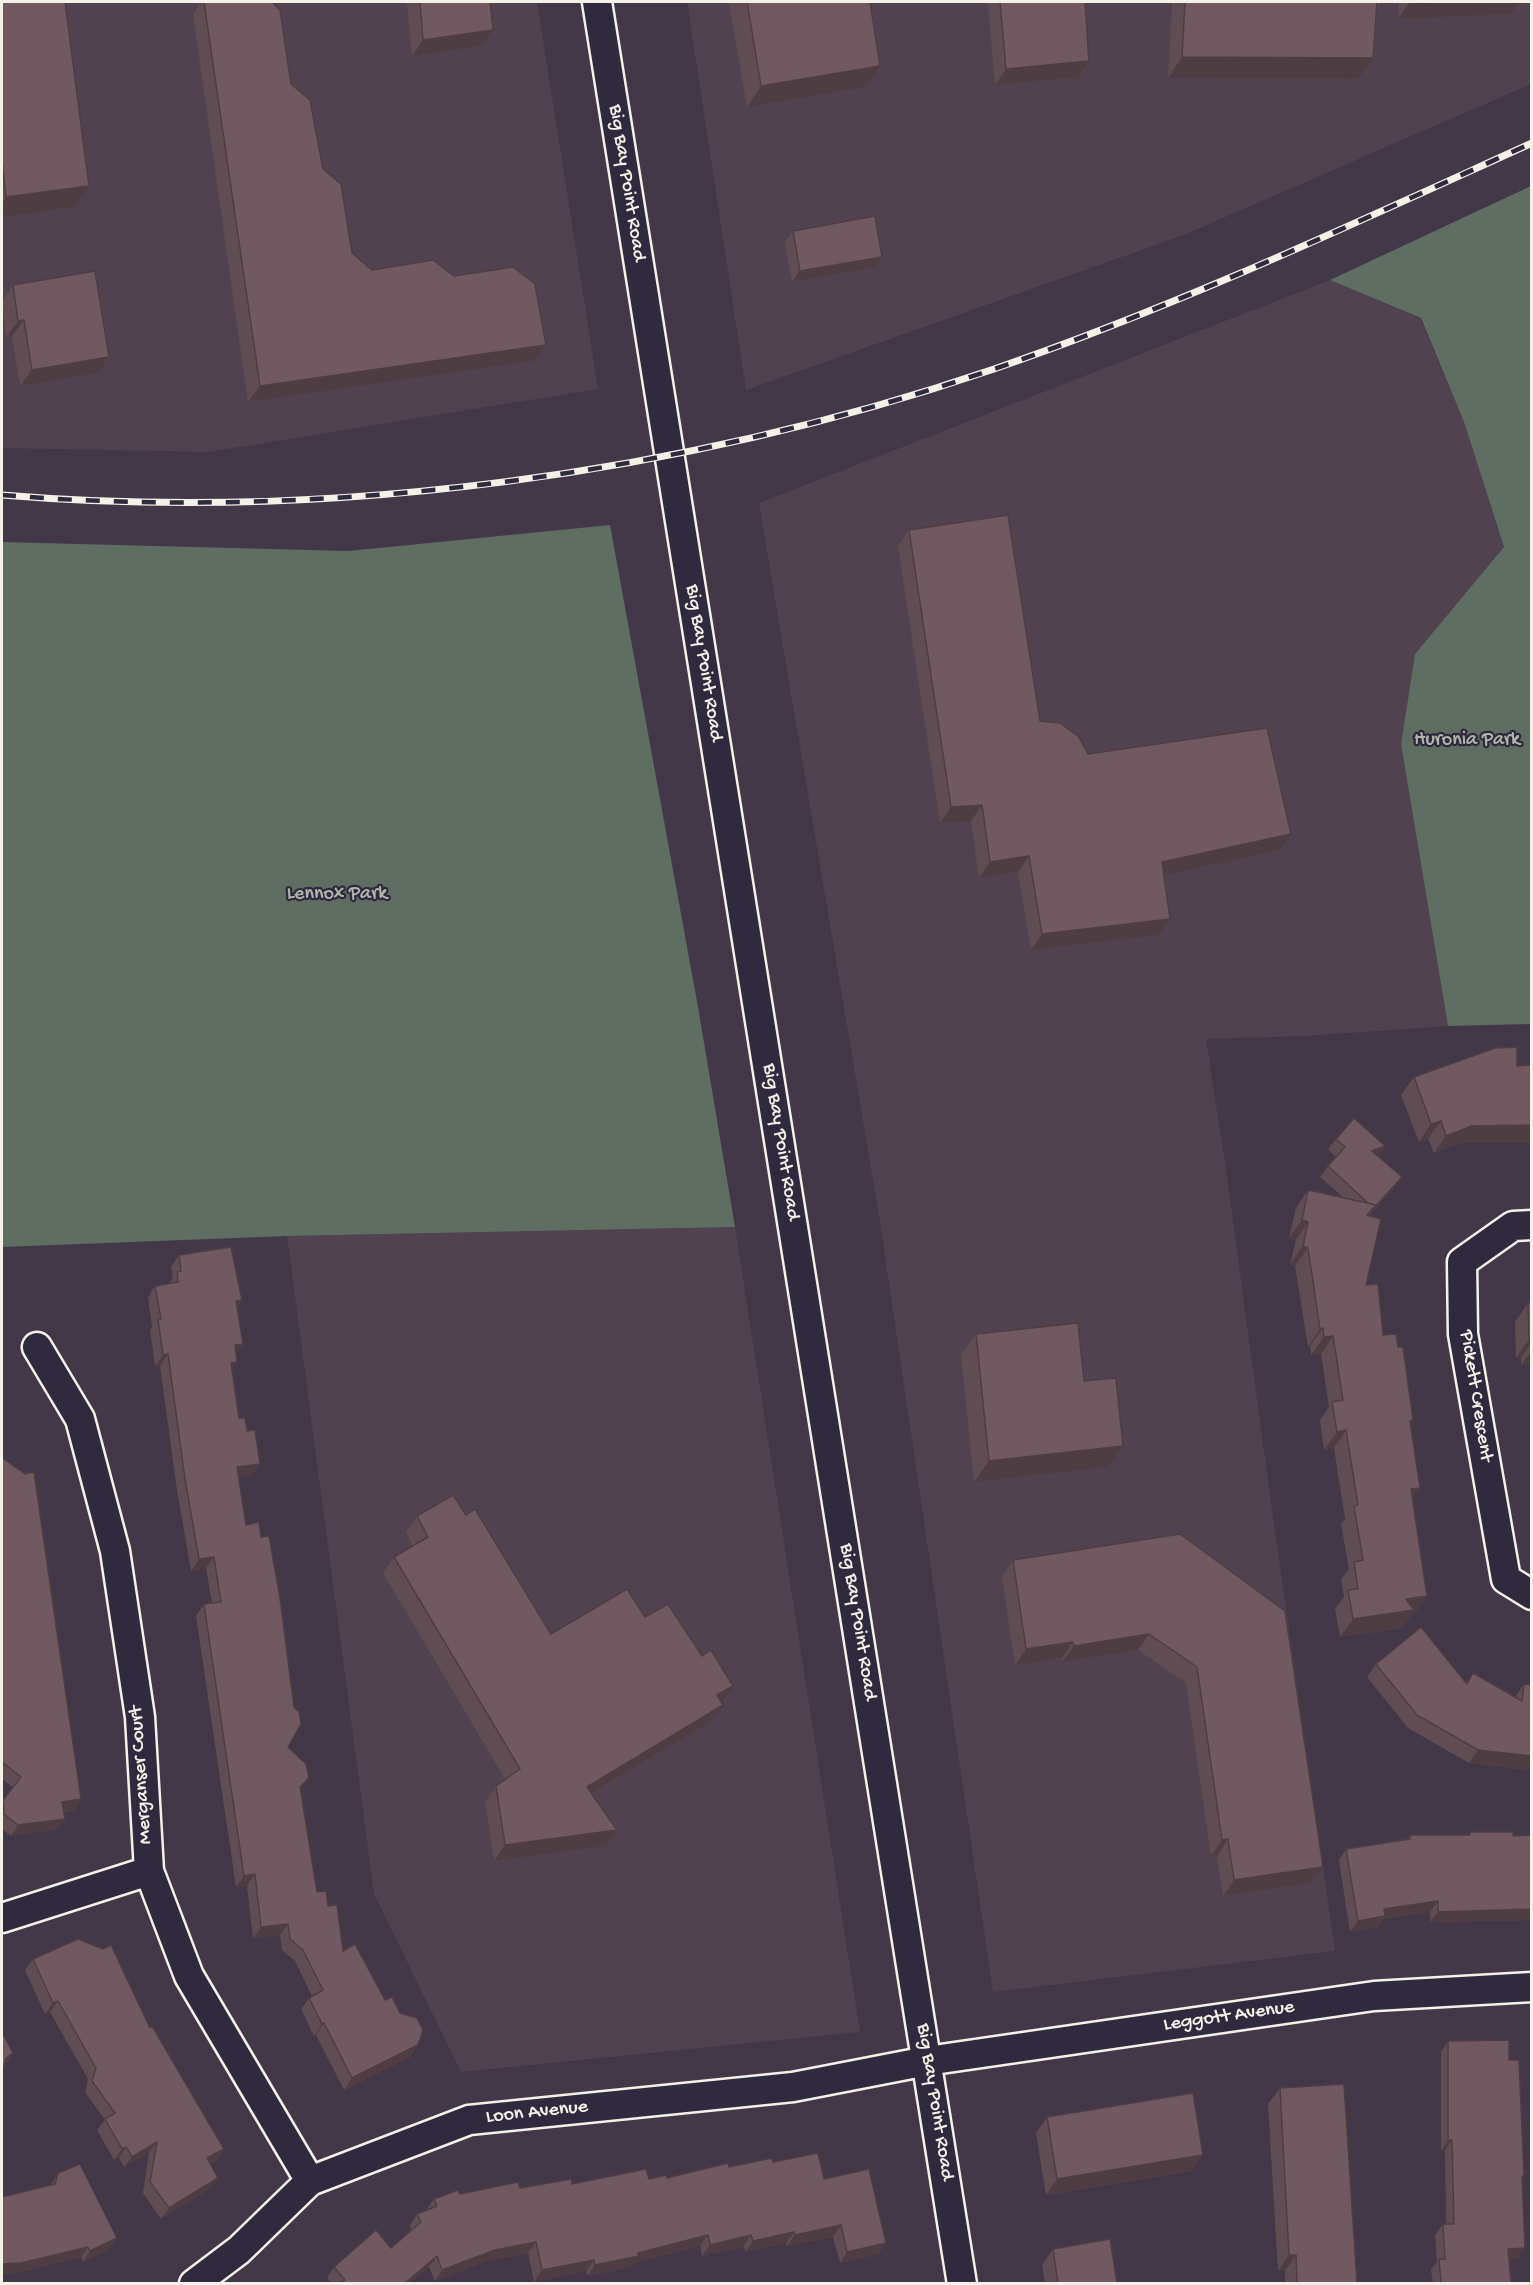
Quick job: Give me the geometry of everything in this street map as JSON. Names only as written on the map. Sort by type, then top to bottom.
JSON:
[{"type":"street","name":"Big Bay Point Road","points":[[597,2],[962,2283]]},
{"type":"street","name":"Pickett Crescent","points":[[1532,1225],[1513,1226],[1462,1262],[1462,1274],[1463,1334],[1506,1579],[1532,1595]]},
{"type":"street","name":"Merganser Court","points":[[37,1347],[80,1419],[115,1551],[140,1717],[149,1871],[189,1976],[310,2181]]},
{"type":"street","points":[[2,1918],[149,1871]]},
{"type":"street","name":"Leggott Avenue","points":[[927,2061],[1374,1996],[1532,1987]]},
{"type":"street","name":"Loon Avenue","points":[[194,2283],[239,2250],[310,2181],[469,2120],[793,2087],[927,2061]]},
{"type":"shaded area","points":[[2,2],[537,2],[598,389],[209,452],[2,448]]},
{"type":"shaded area","points":[[687,2],[1531,2],[1531,84],[1184,235],[746,390]]},
{"type":"shaded area","points":[[1330,280],[1420,318],[1464,422],[1504,548],[1415,654],[1401,744],[1448,1026],[1307,1036],[1206,1039],[1335,1951],[993,1992],[880,1222],[759,503]]},
{"type":"shaded area","points":[[735,1227],[860,2032],[461,2072],[374,1894],[287,1236]]},
{"type":"green space","name":"Huronia Park","points":[[1531,186],[1531,1024],[1448,1026],[1401,744],[1415,654],[1504,547],[1464,422],[1421,318],[1330,280]]},
{"type":"green space","name":"Lennox Park","points":[[610,525],[698,1007],[735,1227],[287,1236],[2,1247],[2,542],[348,551]]},
{"type":"building","points":[[2,2],[65,2],[89,186],[6,197],[2,161]]},
{"type":"building","points":[[204,2],[272,2],[280,10],[291,84],[310,100],[323,169],[341,184],[352,253],[372,270],[433,260],[454,276],[513,267],[535,284],[546,345],[260,386]]},
{"type":"building","points":[[420,2],[490,2],[493,30],[423,40]]},
{"type":"building","points":[[747,2],[870,2],[880,66],[761,86]]},
{"type":"building","points":[[1000,2],[1085,2],[1089,61],[1006,69]]},
{"type":"building","points":[[1185,2],[1377,2],[1373,58],[1182,57]]},
{"type":"building","points":[[875,216],[882,257],[800,271],[793,231]]},
{"type":"building","points":[[95,271],[109,357],[32,370],[24,320],[18,321],[13,285]]},
{"type":"building","points":[[1008,515],[1040,721],[1060,723],[1078,736],[1088,754],[1267,728],[1291,834],[1162,862],[1170,919],[1042,934],[1029,856],[990,862],[982,805],[951,807],[909,530]]},
{"type":"building","points":[[1517,1047],[1517,1066],[1532,1065],[1532,1125],[1472,1126],[1446,1136],[1441,1121],[1431,1124],[1414,1077],[1495,1048]]},
{"type":"building","points":[[1354,1118],[1385,1146],[1372,1151],[1402,1177],[1374,1208],[1376,1205],[1368,1203],[1328,1166],[1345,1147],[1336,1139]]},
{"type":"building","points":[[1308,1190],[1376,1205],[1367,1215],[1381,1219],[1366,1285],[1378,1284],[1383,1335],[1396,1334],[1398,1347],[1403,1347],[1413,1420],[1410,1421],[1420,1488],[1411,1489],[1427,1596],[1406,1599],[1414,1610],[1353,1619],[1348,1590],[1358,1589],[1354,1562],[1363,1560],[1354,1506],[1358,1505],[1346,1430],[1337,1432],[1332,1402],[1343,1400],[1333,1336],[1324,1337],[1323,1328],[1320,1329],[1308,1248],[1303,1246],[1308,1222],[1302,1220]]},
{"type":"building","points":[[231,1247],[242,1300],[236,1301],[243,1344],[235,1345],[237,1362],[231,1363],[239,1418],[245,1418],[247,1431],[255,1430],[260,1464],[237,1467],[246,1525],[259,1522],[261,1537],[269,1536],[280,1598],[294,1707],[299,1712],[301,1724],[288,1747],[306,1764],[309,1778],[300,1787],[317,1892],[326,1891],[328,1906],[337,1905],[343,1951],[355,1944],[385,2000],[392,1997],[400,2013],[417,2018],[423,2030],[418,2045],[352,2078],[309,1998],[323,1990],[303,1950],[290,1939],[288,1924],[261,1927],[255,1874],[244,1876],[204,1604],[221,1602],[214,1557],[199,1559],[185,1479],[168,1354],[163,1355],[158,1319],[161,1319],[155,1286],[178,1282],[177,1272],[181,1271],[179,1255]]},
{"type":"building","points":[[1528,1303],[1532,1303],[1532,1339],[1529,1339]]},
{"type":"building","points":[[1078,1323],[1084,1381],[1116,1378],[1123,1446],[989,1461],[976,1334]]},
{"type":"building","points":[[2,1459],[25,1474],[34,1472],[81,1799],[62,1802],[65,1819],[18,1825],[4,1814],[3,1800],[21,1777],[2,1762]]},
{"type":"building","points":[[453,1495],[466,1515],[475,1509],[551,1634],[627,1589],[645,1617],[668,1604],[702,1656],[711,1650],[733,1686],[717,1695],[723,1705],[587,1787],[617,1830],[505,1845],[496,1786],[520,1769],[394,1557],[428,1537],[417,1516]]},
{"type":"building","points":[[1180,1534],[1285,1611],[1323,1867],[1234,1880],[1228,1839],[1222,1840],[1197,1667],[1149,1634],[1074,1646],[1073,1642],[1026,1649],[1013,1560]]},
{"type":"building","points":[[1421,1627],[1467,1684],[1473,1673],[1522,1701],[1524,1684],[1532,1685],[1532,1756],[1478,1750],[1417,1715],[1376,1664]]},
{"type":"building","points":[[1470,1832],[1513,1832],[1513,1836],[1532,1835],[1532,1909],[1438,1912],[1438,1901],[1384,1909],[1385,1916],[1358,1921],[1346,1849],[1410,1839],[1410,1835],[1470,1835]]},
{"type":"building","points":[[78,1939],[103,1949],[111,1945],[150,2028],[152,2026],[224,2149],[207,2158],[218,2178],[169,2208],[150,2182],[157,2142],[132,2157],[126,2147],[122,2149],[105,2119],[115,2113],[92,2081],[96,2068],[58,2001],[53,2003],[33,1959]]},
{"type":"building","points":[[2,2032],[13,2053],[6,2058],[2,2069]]},
{"type":"building","points":[[1509,2040],[1509,2060],[1519,2060],[1525,2248],[1508,2249],[1511,2283],[1441,2283],[1439,2259],[1445,2259],[1443,2224],[1454,2224],[1452,2140],[1448,2140],[1448,2041]]},
{"type":"building","points":[[1344,2084],[1357,2283],[1297,2283],[1296,2255],[1289,2255],[1280,2088]]},
{"type":"building","points":[[1193,2093],[1203,2155],[1057,2179],[1047,2117]]},
{"type":"building","points":[[818,2153],[824,2179],[869,2169],[886,2243],[847,2252],[841,2225],[753,2241],[751,2235],[710,2245],[708,2235],[638,2253],[639,2256],[595,2265],[594,2260],[542,2270],[536,2242],[495,2250],[442,2270],[437,2256],[405,2283],[337,2283],[345,2280],[334,2267],[376,2230],[391,2248],[421,2222],[417,2214],[437,2206],[434,2199],[458,2190],[460,2194],[518,2182],[520,2188],[571,2179],[572,2184],[646,2169],[649,2179],[666,2175],[667,2178],[728,2163],[729,2167],[772,2158],[773,2162]]},
{"type":"building","points":[[80,2164],[117,2238],[90,2251],[88,2247],[21,2263],[2,2264],[2,2197],[55,2184],[58,2173]]},
{"type":"building","points":[[1110,2239],[1117,2283],[1058,2283],[1053,2249]]},
{"type":"railway","points":[[2,495],[126,502],[251,502],[378,495],[504,482],[630,463],[754,437],[875,406],[994,369],[1063,344],[1266,262],[1532,143]]}]
